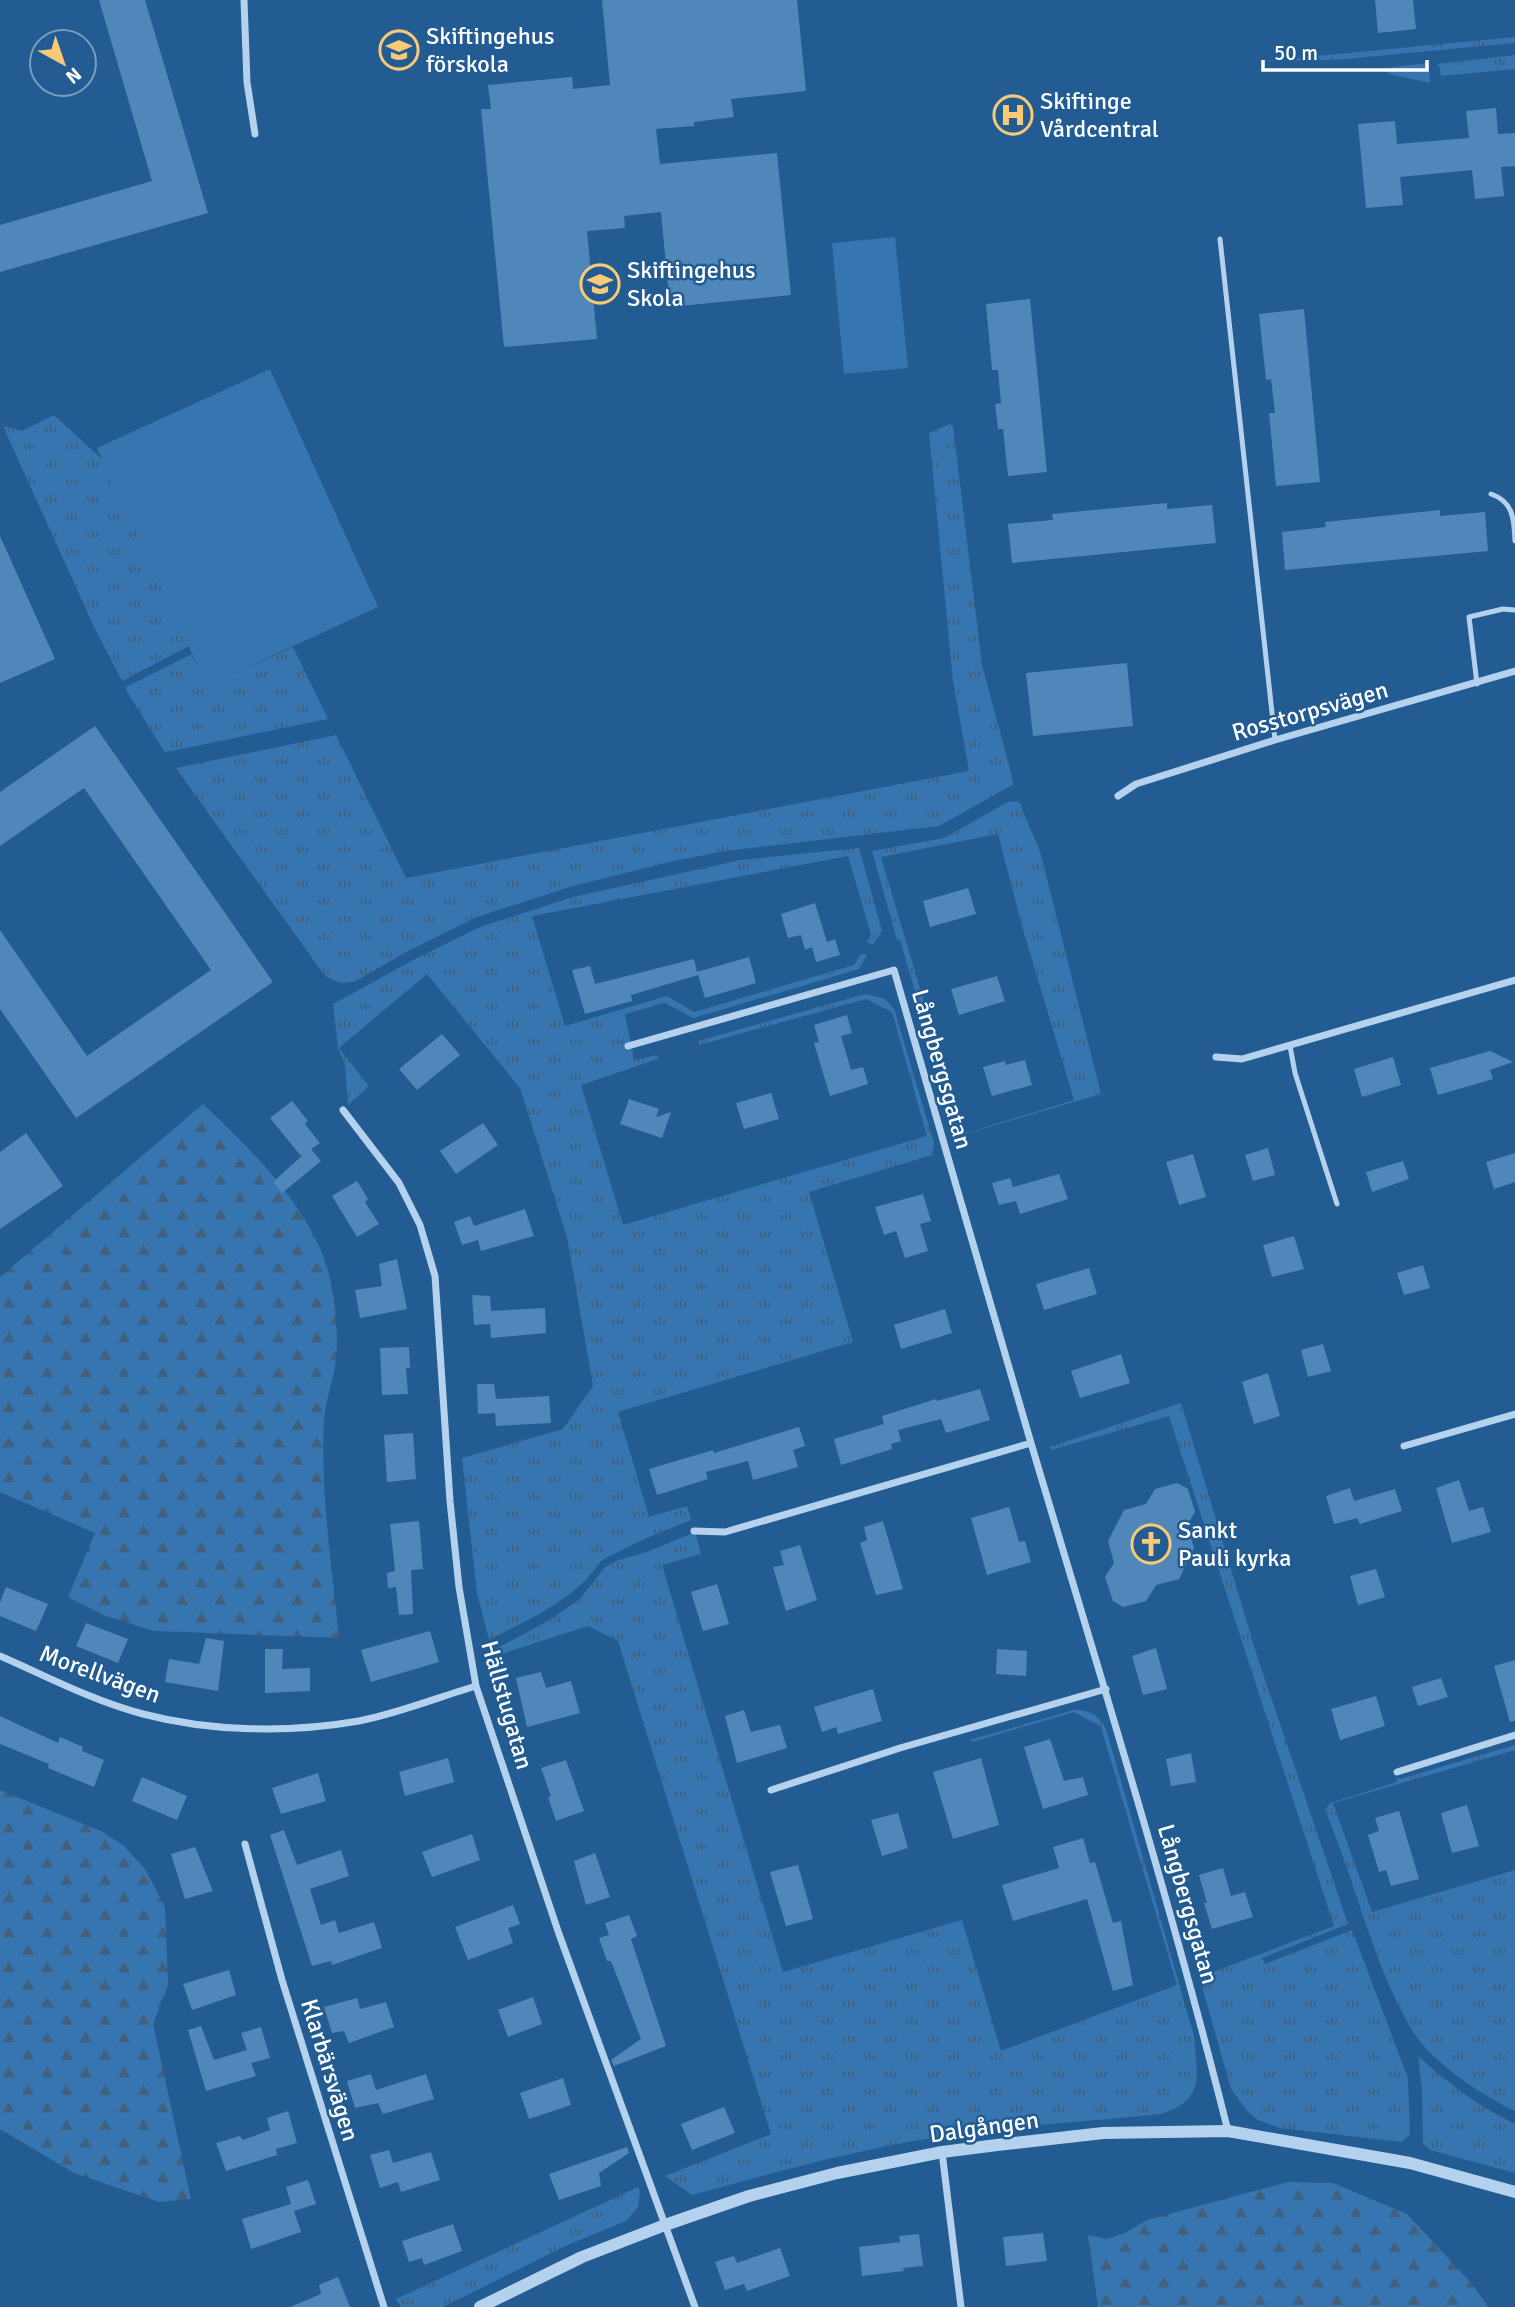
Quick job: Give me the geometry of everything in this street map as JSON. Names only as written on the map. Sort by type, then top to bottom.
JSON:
[{"type":"street","points":[[244,0],[247,82],[255,134]]},
{"type":"street","name":"Rosstorpsvägen","points":[[1118,796],[1136,784],[1275,740],[1515,671]]},
{"type":"street","name":"Långbergsgatan","points":[[628,1046],[894,970],[1189,1976],[1228,2131]]},
{"type":"street","points":[[1216,1057],[1242,1059],[1515,980]]},
{"type":"street","name":"Hällstugatan","points":[[343,1110],[399,1183],[420,1225],[435,1276],[450,1501],[459,1587],[476,1686],[559,1934],[695,2307]]},
{"type":"street","points":[[1404,1446],[1515,1414]]},
{"type":"street","points":[[694,1531],[725,1532],[1031,1443]]},
{"type":"street","name":"Morellvägen","points":[[0,1656],[84,1693],[143,1714],[215,1727],[288,1728],[360,1720],[476,1686]]},
{"type":"street","points":[[771,1790],[900,1748],[1106,1689]]},
{"type":"street","points":[[1397,1772],[1515,1735]]},
{"type":"street","name":"Klarbärsvägen","points":[[245,1843],[286,1993],[384,2307]]},
{"type":"street","name":"Dalgången","points":[[480,2307],[582,2257],[749,2196],[837,2173],[942,2152],[1103,2133],[1228,2131],[1410,2163],[1515,2192]]},
{"type":"street","points":[[942,2152],[961,2307]]},
{"type":"lane","points":[[1220,239],[1275,740]]},
{"type":"lane","points":[[1491,494],[1510,507],[1515,541]]},
{"type":"lane","points":[[1477,684],[1469,617],[1503,609],[1515,610]]},
{"type":"lane","points":[[1290,1046],[1337,1204]]},
{"type":"green space","points":[[1515,37],[1515,43],[1334,60],[1264,61]]},
{"type":"green space","points":[[1515,55],[1515,69],[1441,76],[1437,64]]},
{"type":"green space","points":[[1427,63],[1430,83],[1389,74],[1387,71],[1392,67]]},
{"type":"green space","points":[[895,237],[908,368],[844,374],[832,243]]},
{"type":"green space","points":[[270,369],[378,607],[207,686],[97,448]]},
{"type":"green space","points":[[54,415],[103,460],[189,646],[122,681],[95,629],[3,426],[22,431]]},
{"type":"green space","points":[[950,424],[953,426],[982,665],[1014,784],[939,826],[725,851],[573,886],[477,917],[408,951],[354,982],[340,983],[325,976],[176,768],[336,735],[406,878],[969,771],[953,681],[929,433]]},
{"type":"green space","points":[[293,647],[328,719],[166,752],[126,690],[126,687],[192,654],[207,686]]},
{"type":"green space","points":[[1008,802],[1020,803],[1041,855],[1101,1094],[958,1136],[872,851],[944,838]],"holes":[[[998,834],[1022,926],[1074,1100],[963,1134],[881,857]]]},
{"type":"green space","points":[[859,848],[882,931],[873,945],[867,942],[871,934],[848,856],[532,916],[565,1026],[667,996],[694,1012],[854,965],[861,954],[867,955],[859,969],[693,1018],[665,1003],[625,1014],[634,1060],[657,1055],[658,1059],[581,1085],[623,1225],[927,1136],[892,1012],[866,999],[699,1045],[698,1041],[865,994],[885,999],[894,1009],[934,1143],[932,1155],[809,1192],[853,1342],[618,1412],[649,1517],[687,1506],[691,1520],[602,1560],[570,1594],[543,1612],[489,1640],[477,1593],[462,1458],[563,1429],[593,1386],[567,1237],[520,1088],[427,974],[339,1048],[369,1086],[348,1105],[345,1065],[338,1048],[333,1004],[480,927],[573,897],[741,860]]},
{"type":"green space","points":[[203,1104],[283,1188],[309,1227],[328,1271],[335,1309],[337,1347],[324,1420],[323,1447],[327,1529],[339,1638],[154,1631],[103,1615],[68,1597],[95,1533],[0,1492],[0,1277]]},
{"type":"green space","points":[[1181,1403],[1258,1659],[1348,1924],[1262,1958],[1265,1964],[1352,1930],[1408,2078],[1410,2134],[1402,2142],[1280,2128],[1258,2120],[1247,2111],[1231,2089],[1198,1972],[1205,1975],[1334,1926],[1169,1416],[1051,1450],[1050,1447]]},
{"type":"green space","points":[[695,1532],[701,1554],[662,1565],[783,1972],[962,1920],[1001,2051],[1177,1985],[1101,1727],[1074,1712],[972,1742],[970,1740],[1074,1710],[1089,1712],[1097,1716],[1106,1729],[1194,2036],[1196,2084],[1186,2101],[1161,2114],[985,2131],[896,2144],[692,2195],[665,2176],[771,2134],[618,1641],[588,1626],[489,1658],[490,1652],[548,1621],[580,1599],[605,1567]]},
{"type":"green space","points":[[1515,1745],[1515,1750],[1333,1803],[1372,1912],[1515,1870],[1515,2111],[1456,2075],[1429,2051],[1409,2025],[1384,1973],[1325,1810],[1330,1803],[1397,1782],[1397,1778]]},
{"type":"green space","points":[[0,1790],[103,1832],[124,1846],[145,1869],[165,1907],[168,1985],[153,2024],[191,2199],[159,2202],[74,2173],[0,2129]]},
{"type":"green space","points":[[1418,2056],[1464,2094],[1515,2124],[1515,2173],[1430,2150],[1423,2143]]},
{"type":"green space","points":[[1288,2182],[1333,2183],[1407,2214],[1473,2285],[1488,2307],[1098,2307],[1088,2235],[1107,2239],[1125,2233],[1147,2220]]},
{"type":"green space","points":[[638,2187],[638,2207],[626,2221],[565,2246],[443,2307],[401,2307],[396,2299]]},
{"type":"building","points":[[99,0],[145,0],[208,213],[0,272],[0,225],[152,181]]},
{"type":"building","points":[[602,0],[797,0],[806,91],[731,99],[734,117],[694,122],[694,126],[656,129],[660,164],[777,153],[791,295],[670,307],[661,212],[624,216],[625,228],[587,231],[597,339],[504,347],[481,109],[491,109],[488,85],[572,77],[573,89],[610,85]]},
{"type":"building","points":[[1375,0],[1413,0],[1416,29],[1378,33]]},
{"type":"building","points":[[1496,108],[1498,134],[1515,133],[1515,166],[1501,167],[1504,196],[1475,199],[1472,170],[1400,177],[1403,205],[1366,208],[1358,124],[1395,121],[1397,144],[1469,138],[1466,111]]},
{"type":"building","points":[[1030,299],[1047,472],[1008,476],[1003,429],[998,429],[995,404],[1001,403],[998,370],[992,370],[986,304]]},
{"type":"building","points":[[1304,309],[1320,482],[1276,486],[1269,413],[1275,413],[1271,379],[1266,380],[1259,314]]},
{"type":"building","points":[[1167,503],[1167,509],[1212,505],[1216,543],[1012,563],[1008,524],[1053,520],[1052,514]]},
{"type":"building","points":[[1440,510],[1440,516],[1485,512],[1488,551],[1285,570],[1282,532],[1326,527],[1325,522]]},
{"type":"building","points":[[0,536],[55,659],[0,683]]},
{"type":"building","points":[[1127,663],[1133,726],[1033,736],[1026,673]]},
{"type":"building","points":[[95,726],[273,982],[76,1118],[0,1009],[0,930],[87,1056],[211,970],[84,788],[0,846],[0,792]]},
{"type":"building","points":[[968,888],[976,914],[930,927],[923,901]]},
{"type":"building","points":[[815,903],[827,942],[835,939],[840,955],[816,962],[812,947],[805,950],[801,935],[788,938],[781,914]]},
{"type":"building","points":[[749,957],[756,983],[705,998],[698,975],[631,995],[632,1001],[585,1014],[572,970],[590,966],[595,984],[694,959],[697,972]]},
{"type":"building","points":[[997,976],[1005,1001],[959,1015],[951,989]]},
{"type":"building","points":[[847,1015],[852,1033],[841,1036],[851,1070],[863,1067],[868,1084],[830,1096],[814,1043],[819,1042],[814,1025]]},
{"type":"building","points":[[442,1034],[460,1055],[417,1090],[399,1069]]},
{"type":"building","points":[[1490,1051],[1513,1062],[1490,1070],[1493,1079],[1438,1095],[1430,1068]]},
{"type":"building","points":[[1393,1057],[1401,1085],[1362,1097],[1354,1069]]},
{"type":"building","points":[[1025,1060],[1032,1085],[992,1096],[983,1067],[1005,1061],[1006,1065]]},
{"type":"building","points":[[771,1093],[779,1119],[744,1129],[736,1103]]},
{"type":"building","points":[[629,1099],[659,1109],[656,1117],[671,1112],[662,1138],[620,1124]]},
{"type":"building","points":[[292,1101],[308,1121],[305,1124],[320,1143],[311,1149],[321,1161],[282,1193],[273,1182],[304,1154],[301,1156],[270,1118]]},
{"type":"building","points":[[483,1123],[498,1145],[456,1174],[440,1151]]},
{"type":"building","points":[[26,1133],[63,1186],[0,1229],[0,1152]]},
{"type":"building","points":[[1268,1148],[1275,1175],[1253,1181],[1245,1155]]},
{"type":"building","points":[[1515,1153],[1515,1182],[1494,1189],[1486,1162]]},
{"type":"building","points":[[1193,1154],[1206,1197],[1179,1205],[1166,1162]]},
{"type":"building","points":[[1403,1161],[1409,1179],[1372,1192],[1366,1172]]},
{"type":"building","points":[[1059,1174],[1068,1199],[1020,1214],[1016,1201],[999,1205],[992,1183],[1010,1178],[1013,1187]]},
{"type":"building","points":[[357,1181],[368,1199],[365,1202],[379,1224],[357,1237],[332,1196]]},
{"type":"building","points":[[923,1194],[931,1221],[920,1224],[928,1251],[905,1258],[896,1231],[884,1235],[875,1207]]},
{"type":"building","points":[[525,1209],[534,1236],[481,1251],[478,1240],[462,1245],[454,1222],[470,1216],[474,1226]]},
{"type":"building","points":[[1294,1236],[1304,1269],[1272,1277],[1263,1245]]},
{"type":"building","points":[[397,1259],[407,1309],[360,1318],[355,1290],[382,1286],[379,1264]]},
{"type":"building","points":[[1423,1265],[1430,1288],[1404,1295],[1397,1273]]},
{"type":"building","points":[[1089,1268],[1097,1294],[1044,1310],[1036,1284]]},
{"type":"building","points":[[472,1295],[490,1296],[491,1311],[545,1308],[546,1333],[491,1338],[490,1324],[474,1325]]},
{"type":"building","points":[[945,1309],[952,1333],[901,1349],[894,1325]]},
{"type":"building","points":[[1323,1344],[1331,1371],[1308,1377],[1301,1350]]},
{"type":"building","points":[[409,1347],[410,1368],[406,1368],[408,1394],[382,1395],[380,1348]]},
{"type":"building","points":[[1121,1354],[1130,1383],[1080,1398],[1071,1371]]},
{"type":"building","points":[[1268,1373],[1280,1416],[1254,1424],[1242,1382]]},
{"type":"building","points":[[477,1384],[494,1384],[496,1399],[549,1396],[551,1423],[496,1426],[495,1413],[478,1414]]},
{"type":"building","points":[[980,1389],[990,1420],[946,1433],[941,1419],[898,1430],[901,1441],[891,1444],[892,1449],[841,1465],[834,1439],[884,1424],[882,1416]]},
{"type":"building","points":[[799,1427],[805,1446],[793,1450],[798,1467],[753,1480],[748,1461],[706,1472],[708,1479],[657,1495],[649,1469],[713,1450],[714,1453]]},
{"type":"building","points":[[413,1433],[416,1479],[387,1482],[384,1435]]},
{"type":"building","points":[[1459,1480],[1469,1511],[1483,1507],[1491,1532],[1452,1543],[1436,1488]]},
{"type":"building","name":"Sankt Pauli kyrka","points":[[1177,1483],[1188,1489],[1195,1512],[1187,1525],[1194,1548],[1179,1579],[1156,1585],[1146,1601],[1123,1607],[1113,1601],[1105,1577],[1114,1563],[1108,1541],[1124,1510],[1146,1504],[1155,1489]]},
{"type":"building","points":[[1350,1488],[1354,1501],[1395,1489],[1402,1511],[1360,1524],[1357,1518],[1334,1524],[1326,1496]]},
{"type":"building","points":[[1009,1507],[1019,1542],[1025,1541],[1031,1562],[987,1575],[971,1518]]},
{"type":"building","points":[[419,1521],[423,1569],[411,1570],[413,1614],[399,1615],[396,1587],[388,1588],[387,1573],[395,1571],[390,1524]]},
{"type":"building","points":[[883,1521],[903,1589],[876,1595],[860,1543],[867,1540],[864,1527]]},
{"type":"building","points":[[800,1545],[817,1600],[786,1611],[773,1567],[784,1565],[780,1551]]},
{"type":"building","points":[[1376,1569],[1385,1597],[1358,1605],[1350,1576]]},
{"type":"building","points":[[717,1584],[729,1624],[703,1631],[691,1592]]},
{"type":"building","points":[[6,1587],[48,1604],[36,1631],[0,1616],[0,1603]]},
{"type":"building","points":[[86,1623],[128,1639],[118,1663],[76,1646]]},
{"type":"building","points":[[430,1631],[439,1662],[371,1682],[361,1650]]},
{"type":"building","points":[[206,1638],[224,1641],[218,1691],[165,1682],[169,1659],[199,1664]]},
{"type":"building","points":[[1156,1648],[1167,1689],[1143,1695],[1132,1656]]},
{"type":"building","points":[[265,1649],[283,1649],[282,1669],[310,1668],[310,1691],[265,1693]]},
{"type":"building","points":[[997,1649],[1027,1651],[1026,1676],[996,1674]]},
{"type":"building","points":[[1515,1660],[1515,1721],[1510,1722],[1494,1666]]},
{"type":"building","points":[[541,1672],[546,1688],[571,1681],[580,1713],[527,1727],[516,1678]]},
{"type":"building","points":[[1441,1678],[1448,1697],[1418,1706],[1412,1687]]},
{"type":"building","points":[[873,1689],[882,1721],[838,1734],[836,1727],[822,1732],[814,1707]]},
{"type":"building","points":[[1376,1696],[1385,1726],[1340,1740],[1331,1709]]},
{"type":"building","points":[[744,1710],[751,1732],[780,1725],[787,1748],[737,1763],[725,1716]]},
{"type":"building","points":[[0,1716],[58,1743],[60,1737],[83,1747],[82,1751],[104,1760],[94,1787],[48,1768],[49,1764],[0,1744]]},
{"type":"building","points":[[1050,1739],[1064,1781],[1083,1777],[1088,1795],[1043,1809],[1024,1747]]},
{"type":"building","points":[[1191,1753],[1196,1782],[1171,1786],[1166,1759]]},
{"type":"building","points":[[448,1758],[454,1782],[405,1796],[399,1772]]},
{"type":"building","points":[[981,1758],[999,1825],[953,1839],[933,1772]]},
{"type":"building","points":[[566,1760],[584,1811],[556,1821],[541,1768]]},
{"type":"building","points":[[318,1773],[326,1801],[281,1814],[272,1788]]},
{"type":"building","points":[[142,1777],[187,1796],[177,1820],[132,1801]]},
{"type":"building","points":[[1467,1805],[1479,1846],[1452,1853],[1441,1813]]},
{"type":"building","points":[[1399,1811],[1419,1879],[1391,1886],[1386,1870],[1379,1872],[1368,1835],[1379,1831],[1375,1818]]},
{"type":"building","points":[[898,1813],[908,1848],[882,1856],[871,1820]]},
{"type":"building","points":[[284,1830],[297,1865],[341,1850],[349,1876],[310,1889],[321,1925],[335,1920],[339,1933],[374,1922],[382,1948],[332,1965],[331,1961],[312,1966],[270,1835]]},
{"type":"building","points":[[472,1834],[480,1860],[432,1877],[422,1852]]},
{"type":"building","points":[[1083,1838],[1090,1863],[1095,1862],[1113,1923],[1121,1921],[1133,1985],[1113,1991],[1087,1899],[1013,1921],[1002,1885],[1059,1868],[1053,1847]]},
{"type":"building","points":[[195,1847],[213,1891],[185,1899],[171,1854]]},
{"type":"building","points":[[595,1853],[610,1897],[586,1905],[574,1861]]},
{"type":"building","points":[[798,1865],[813,1919],[786,1926],[770,1872]]},
{"type":"building","points":[[1223,1868],[1231,1896],[1245,1892],[1253,1917],[1212,1929],[1199,1875]]},
{"type":"building","points":[[513,1905],[520,1924],[508,1928],[513,1943],[468,1960],[455,1927]]},
{"type":"building","points":[[629,1915],[637,1936],[631,1939],[666,2046],[614,2066],[611,2060],[641,2039],[611,1961],[607,1961],[599,1938],[609,1935],[605,1923]]},
{"type":"building","points":[[229,1970],[236,1995],[192,2010],[183,1984]]},
{"type":"building","points":[[533,1997],[542,2024],[508,2037],[498,2010]]},
{"type":"building","points":[[357,1998],[360,2009],[386,2002],[394,2027],[349,2043],[344,2031],[332,2033],[324,2007]]},
{"type":"building","points":[[201,2026],[214,2060],[247,2050],[241,2033],[261,2027],[270,2058],[251,2063],[256,2076],[206,2091],[188,2030]]},
{"type":"building","points":[[371,2074],[376,2090],[426,2074],[434,2099],[383,2114],[378,2103],[355,2108],[347,2081]]},
{"type":"building","points":[[563,2078],[571,2105],[529,2119],[520,2093]]},
{"type":"building","points":[[724,2107],[735,2133],[692,2150],[681,2124]]},
{"type":"building","points":[[288,2111],[297,2143],[276,2149],[277,2155],[226,2171],[216,2143],[240,2136],[243,2140],[270,2130],[267,2118]]},
{"type":"building","points":[[627,2147],[629,2153],[599,2173],[601,2186],[559,2200],[549,2174]]},
{"type":"building","points":[[389,2150],[393,2163],[431,2152],[440,2180],[401,2192],[398,2182],[380,2188],[370,2155]]},
{"type":"building","points":[[308,2180],[316,2204],[294,2211],[301,2232],[251,2249],[242,2219],[291,2204],[286,2187]]},
{"type":"building","points":[[453,2224],[462,2251],[424,2265],[422,2258],[409,2262],[402,2241]]},
{"type":"building","points":[[1043,2233],[1047,2261],[1006,2266],[1003,2237]]},
{"type":"building","points":[[919,2234],[923,2266],[862,2276],[859,2247],[900,2242],[899,2236]]},
{"type":"building","points":[[780,2248],[790,2276],[747,2291],[744,2284],[725,2290],[715,2262],[734,2256],[737,2263]]},
{"type":"building","points":[[338,2277],[350,2307],[290,2307],[321,2294],[319,2285]]},
{"type":"place","name":"Skiftingehus förskola","points":[[399,50]]},
{"type":"place","name":"Skiftinge Vårdcentral","points":[[1013,115]]},
{"type":"place","name":"Skiftingehus Skola","points":[[600,284]]},
{"type":"place","name":"Sankt Pauli kyrka","points":[[1151,1544]]}]
